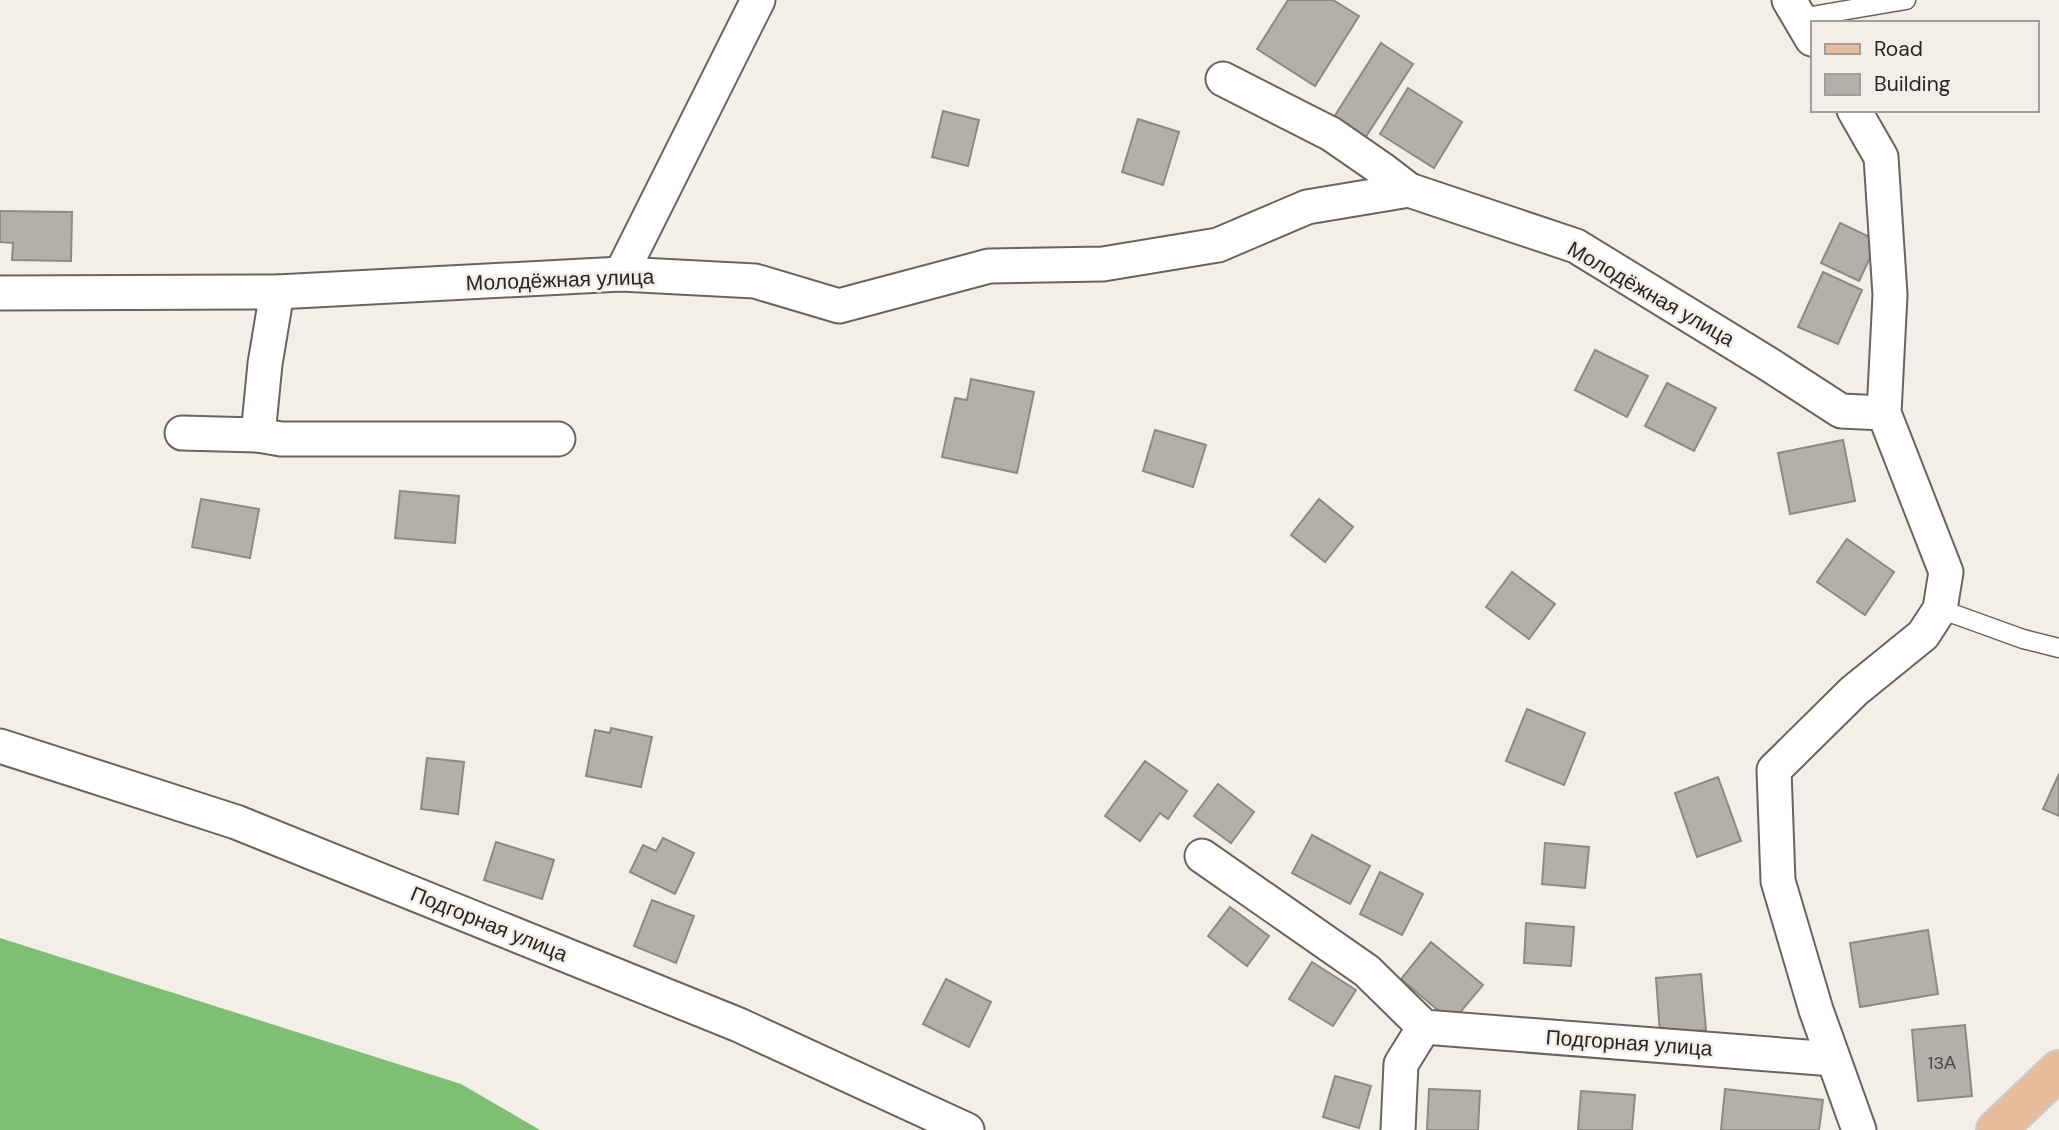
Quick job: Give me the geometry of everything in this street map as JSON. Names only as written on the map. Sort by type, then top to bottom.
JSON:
[{"type":"main road","points":[[1996,1130],[2059,1070]]},
{"type":"street","points":[[621,274],[758,0]]},
{"type":"street","points":[[1223,79],[1331,134],[1409,190]]},
{"type":"street","points":[[1855,112],[1881,157],[1890,295],[1884,413],[1946,572],[1940,608],[1923,635],[1854,691],[1774,770],[1778,881],[1816,1010],[1859,1130]]},
{"type":"street","name":"Молодёжная улица","points":[[0,293],[278,292],[621,274],[755,281],[839,306],[989,266],[1103,264],[1218,244],[1307,207],[1409,190],[1576,246],[1841,411],[1884,413]]},
{"type":"street","points":[[258,435],[265,364],[278,292]]},
{"type":"street","points":[[181,433],[258,435],[281,439],[558,439]]},
{"type":"street","name":"Подгорная улица","points":[[0,746],[236,822],[739,1025],[967,1130]]},
{"type":"street","points":[[1202,856],[1367,971],[1424,1027],[1401,1064],[1398,1130]]},
{"type":"street","name":"Подгорная улица","points":[[1424,1027],[1833,1059]]},
{"type":"lane","points":[[1801,19],[1906,0]]},
{"type":"lane","points":[[1940,608],[2023,639],[2059,648]]},
{"type":"green space","points":[[0,938],[461,1084],[540,1130],[0,1130]]},
{"type":"building","points":[[1288,0],[1333,0],[1359,16],[1315,86],[1257,49]]},
{"type":"building","points":[[1381,43],[1413,64],[1365,138],[1334,117]]},
{"type":"building","points":[[1408,88],[1462,122],[1434,168],[1380,134]]},
{"type":"building","points":[[943,111],[979,120],[968,166],[932,157]]},
{"type":"building","points":[[1138,119],[1179,132],[1163,185],[1122,172]]},
{"type":"building","points":[[0,211],[72,212],[71,261],[12,260],[13,243],[0,242]]},
{"type":"building","points":[[1840,223],[1878,241],[1859,281],[1821,263]]},
{"type":"building","points":[[1823,272],[1862,290],[1838,344],[1798,327]]},
{"type":"building","points":[[1595,350],[1648,376],[1627,417],[1575,390]]},
{"type":"building","points":[[971,379],[1034,392],[1017,473],[942,457],[955,398],[967,400]]},
{"type":"building","points":[[1667,383],[1716,408],[1694,451],[1645,426]]},
{"type":"building","points":[[1155,430],[1206,445],[1193,487],[1143,471]]},
{"type":"building","points":[[1843,440],[1855,501],[1790,514],[1778,453]]},
{"type":"building","points":[[400,491],[459,496],[455,543],[395,538]]},
{"type":"building","points":[[201,499],[259,509],[250,558],[192,547]]},
{"type":"building","points":[[1319,499],[1353,527],[1325,562],[1291,535]]},
{"type":"building","points":[[1847,539],[1894,572],[1865,615],[1817,582]]},
{"type":"building","points":[[1512,572],[1555,604],[1529,639],[1486,607]]},
{"type":"building","points":[[1527,709],[1585,733],[1564,785],[1506,761]]},
{"type":"building","points":[[611,728],[652,737],[641,787],[586,776],[595,730],[610,733]]},
{"type":"building","points":[[427,758],[464,762],[458,814],[421,809]]},
{"type":"building","points":[[1145,761],[1187,791],[1168,819],[1160,813],[1140,841],[1105,816]]},
{"type":"building","points":[[2059,774],[2059,816],[2043,809]]},
{"type":"building","points":[[1718,777],[1741,841],[1697,857],[1675,793]]},
{"type":"building","points":[[1218,784],[1254,812],[1231,843],[1194,816]]},
{"type":"building","points":[[1312,835],[1370,866],[1350,904],[1292,873]]},
{"type":"building","points":[[663,838],[694,853],[675,894],[630,872],[643,845],[656,851]]},
{"type":"building","points":[[496,842],[554,860],[542,899],[484,880]]},
{"type":"building","points":[[1545,843],[1589,847],[1585,888],[1542,884]]},
{"type":"building","points":[[1380,872],[1423,894],[1402,935],[1360,914]]},
{"type":"building","points":[[652,900],[694,916],[676,963],[634,946]]},
{"type":"building","points":[[1230,907],[1269,936],[1247,966],[1208,936]]},
{"type":"building","points":[[1526,923],[1574,927],[1571,966],[1524,963]]},
{"type":"building","points":[[1928,930],[1938,994],[1860,1007],[1850,943]]},
{"type":"building","points":[[1431,942],[1483,985],[1452,1022],[1401,979]]},
{"type":"building","points":[[1312,962],[1356,990],[1333,1026],[1289,999]]},
{"type":"building","points":[[1701,974],[1706,1030],[1660,1034],[1656,978]]},
{"type":"building","points":[[946,979],[991,1002],[969,1047],[923,1024]]},
{"type":"building","points":[[1965,1025],[1972,1096],[1918,1101],[1912,1030]]},
{"type":"building","points":[[1335,1076],[1371,1086],[1359,1128],[1323,1117]]},
{"type":"building","points":[[1429,1089],[1480,1091],[1478,1130],[1427,1130]]},
{"type":"building","points":[[1725,1089],[1823,1100],[1819,1130],[1721,1130]]},
{"type":"building","points":[[1581,1091],[1635,1095],[1632,1130],[1578,1130]]}]
